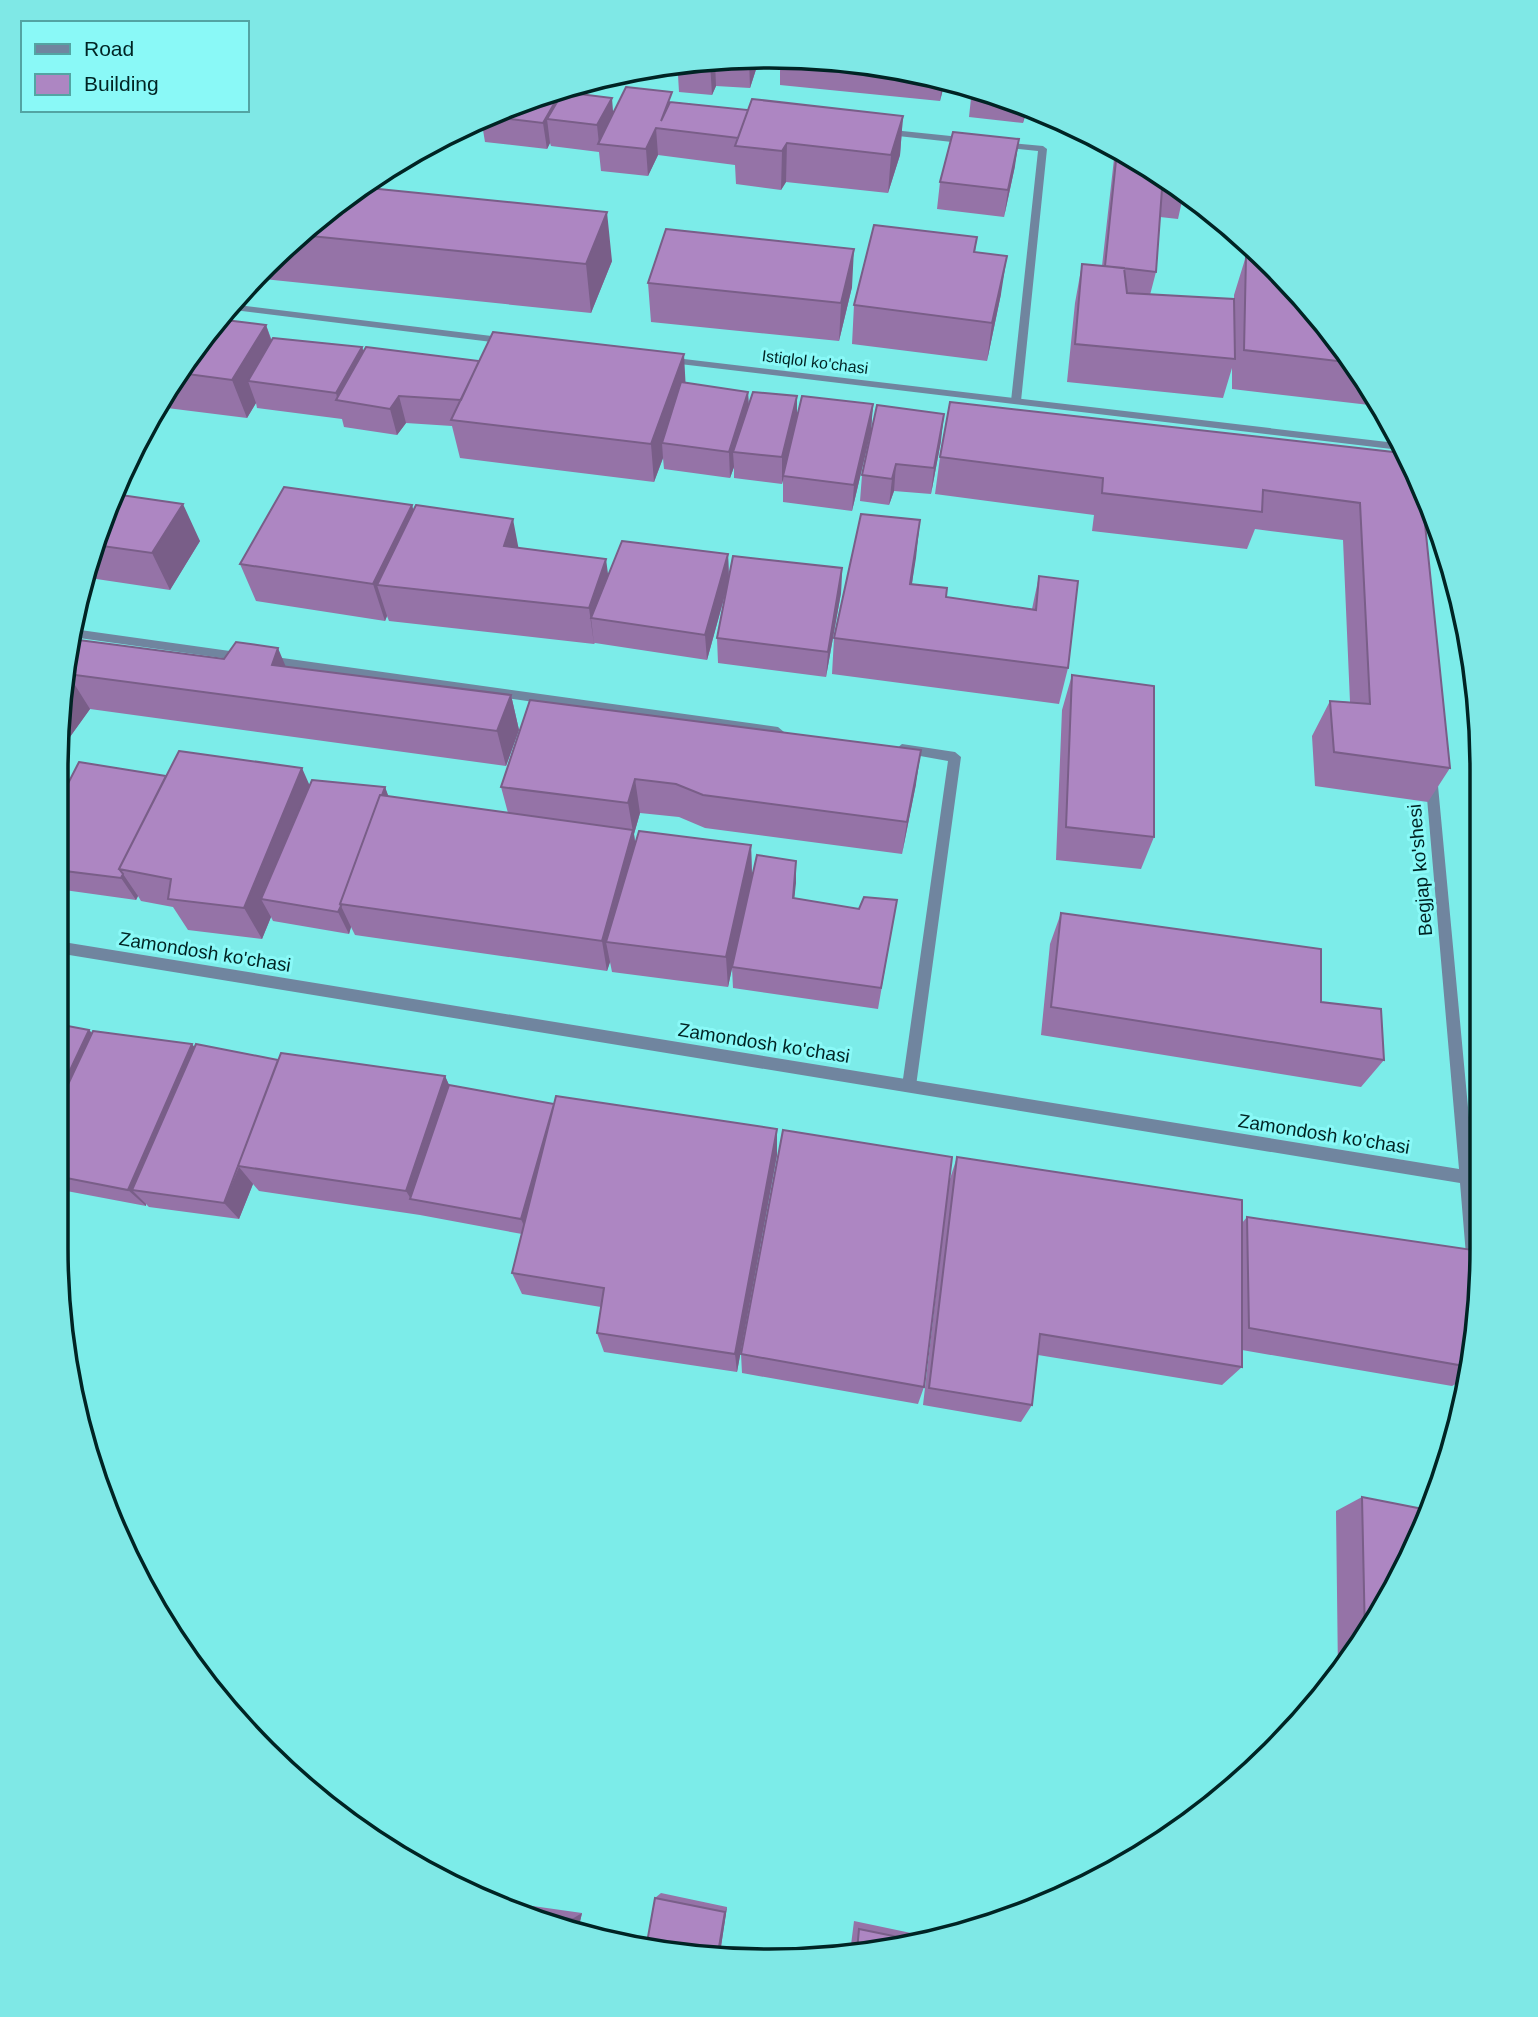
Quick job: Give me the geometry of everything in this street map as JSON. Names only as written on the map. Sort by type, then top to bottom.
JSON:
[{"type":"street","points":[[876,131],[1042,149],[1016,401]]},
{"type":"street","points":[[241,309],[518,342]]},
{"type":"street","name":"Istiqlol ko'chasi","points":[[656,359],[1390,446]]},
{"type":"street","points":[[82,634],[790,734]]},
{"type":"street","points":[[886,747],[955,757],[909,1086]]},
{"type":"street","name":"Begjap ko'shesi","points":[[1430,762],[1470,1223]]},
{"type":"street","name":"Zamondosh ko'chasi","points":[[68,949],[1465,1177]]},
{"type":"building","points":[[626,87],[672,92],[661,121],[670,102],[748,110],[738,138],[656,128],[646,149],[598,144]]},
{"type":"building","points":[[581,94],[612,98],[597,125],[547,119],[558,101]]},
{"type":"building","points":[[752,99],[903,116],[891,155],[787,143],[782,151],[735,146]]},
{"type":"building","points":[[555,102],[543,123],[509,119]]},
{"type":"building","points":[[953,132],[1019,139],[1008,190],[940,182]]},
{"type":"building","points":[[1116,160],[1162,189],[1156,272],[1105,266]]},
{"type":"building","points":[[376,189],[607,212],[586,264],[314,236]]},
{"type":"building","points":[[874,225],[977,237],[974,252],[1007,256],[992,323],[854,305]]},
{"type":"building","points":[[666,229],[854,249],[841,303],[648,283]]},
{"type":"building","points":[[1246,256],[1296,307],[1339,361],[1244,350]]},
{"type":"building","points":[[1082,264],[1124,268],[1127,293],[1234,299],[1235,359],[1075,344]]},
{"type":"building","points":[[231,321],[266,325],[232,380],[190,374]]},
{"type":"building","points":[[493,332],[684,354],[651,444],[451,420]]},
{"type":"building","points":[[273,338],[362,347],[336,393],[248,381]]},
{"type":"building","points":[[366,347],[479,361],[461,400],[399,396],[390,409],[336,400]]},
{"type":"building","points":[[681,382],[748,392],[729,452],[662,443]]},
{"type":"building","points":[[753,392],[797,396],[782,457],[733,452]]},
{"type":"building","points":[[802,396],[873,404],[854,485],[783,476]]},
{"type":"building","points":[[950,402],[1393,452],[1425,524],[1450,768],[1334,752],[1330,701],[1370,704],[1360,503],[1263,490],[1262,512],[1102,493],[1103,478],[940,457]]},
{"type":"building","points":[[877,405],[944,414],[934,468],[896,464],[892,479],[862,475]]},
{"type":"building","points":[[284,487],[412,505],[373,584],[240,564]]},
{"type":"building","points":[[124,496],[183,504],[152,553],[104,546]]},
{"type":"building","points":[[416,505],[513,519],[504,546],[606,559],[589,608],[377,585]]},
{"type":"building","points":[[861,514],[920,520],[910,584],[947,588],[946,597],[1036,610],[1039,576],[1078,581],[1068,668],[834,638]]},
{"type":"building","points":[[622,541],[728,554],[705,635],[591,618]]},
{"type":"building","points":[[733,556],[842,568],[828,652],[717,638]]},
{"type":"building","points":[[81,640],[224,659],[236,642],[278,648],[272,665],[511,695],[497,731],[75,675]]},
{"type":"building","points":[[1072,675],[1154,686],[1154,837],[1066,827]]},
{"type":"building","points":[[530,700],[921,750],[907,822],[703,795],[676,784],[635,779],[628,803],[501,787]]},
{"type":"building","points":[[179,751],[302,768],[244,908],[168,899],[171,879],[119,869]]},
{"type":"building","points":[[79,762],[166,776],[119,869],[123,874],[121,878],[68,871],[68,784]]},
{"type":"building","points":[[312,780],[385,787],[338,912],[261,899]]},
{"type":"building","points":[[380,795],[633,830],[602,941],[340,904]]},
{"type":"building","points":[[639,831],[751,845],[726,957],[606,942]]},
{"type":"building","points":[[757,855],[796,861],[793,898],[859,909],[864,897],[897,900],[881,988],[732,967]]},
{"type":"building","points":[[1061,913],[1321,949],[1321,1002],[1381,1009],[1384,1060],[1051,1007]]},
{"type":"building","points":[[68,1026],[89,1030],[68,1075]]},
{"type":"building","points":[[93,1031],[192,1044],[128,1190],[68,1178],[68,1084]]},
{"type":"building","points":[[196,1044],[278,1060],[224,1203],[132,1190]]},
{"type":"building","points":[[281,1053],[445,1076],[406,1191],[238,1166]]},
{"type":"building","points":[[449,1085],[554,1104],[521,1219],[410,1199]]},
{"type":"building","points":[[556,1096],[777,1129],[735,1354],[597,1333],[604,1288],[512,1273]]},
{"type":"building","points":[[783,1130],[952,1157],[924,1387],[741,1354]]},
{"type":"building","points":[[957,1157],[1242,1200],[1242,1367],[1040,1334],[1032,1405],[929,1388]]},
{"type":"building","points":[[1247,1217],[1470,1250],[1464,1339],[1459,1365],[1249,1328]]},
{"type":"building","points":[[1362,1497],[1419,1508],[1397,1558],[1365,1617]]},
{"type":"building","points":[[655,1898],[725,1912],[719,1947],[648,1938]]},
{"type":"building","points":[[859,1929],[897,1937],[860,1943],[858,1943]]}]
